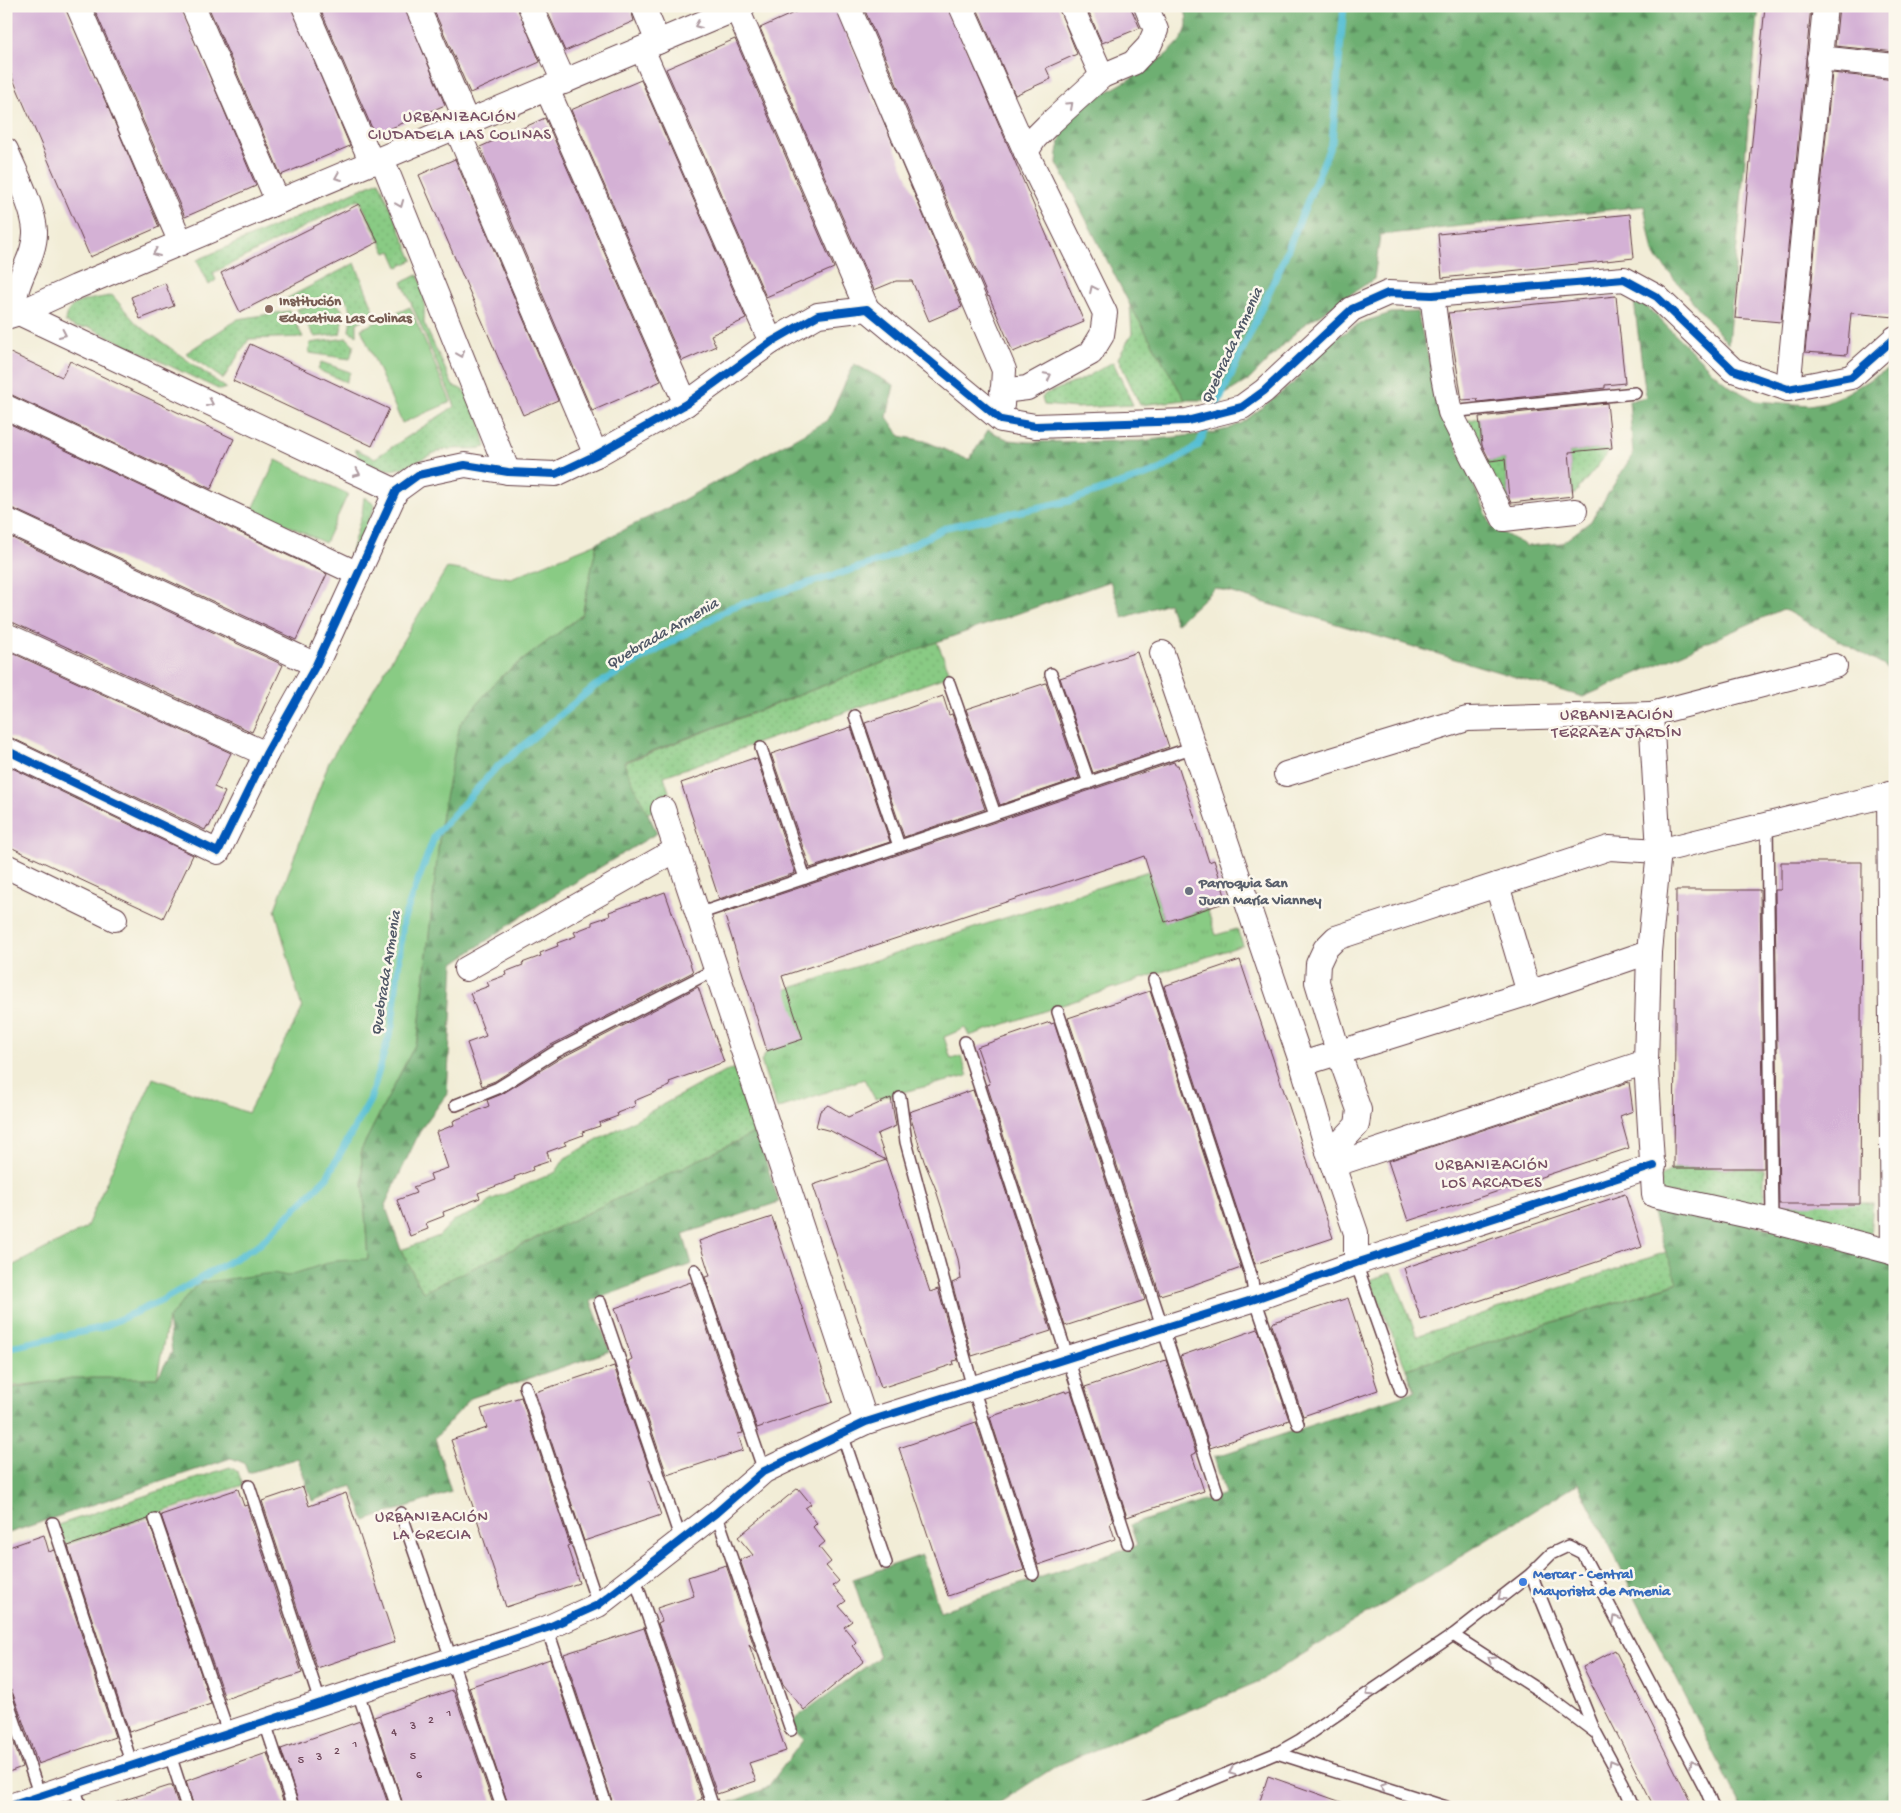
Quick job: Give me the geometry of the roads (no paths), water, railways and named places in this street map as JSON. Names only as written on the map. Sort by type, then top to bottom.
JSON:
[{"type":"street","points":[[78,6],[181,243]]},
{"type":"street","points":[[193,6],[278,202]]},
{"type":"street","points":[[304,6],[377,161],[508,472]]},
{"type":"street","points":[[417,6],[462,125],[596,455]]},
{"type":"street","points":[[530,6],[555,85],[686,404]]},
{"type":"street","points":[[643,6],[650,45],[771,342]]},
{"type":"street","points":[[848,6],[1004,370],[1001,420]]},
{"type":"street","points":[[961,6],[1012,123],[1105,313],[1102,335],[1091,353],[1027,388],[1002,391]]},
{"type":"street","points":[[1071,6],[1102,76]]},
{"type":"street","points":[[1026,152],[1035,138],[1102,76],[1133,63],[1148,46],[1156,30],[1146,6]]},
{"type":"street","points":[[1788,389],[1824,6]]},
{"type":"street","points":[[13,315],[740,8],[867,310],[1001,420],[1035,426],[1187,421],[1242,407],[1264,391],[1352,309],[1388,293],[1432,295],[1624,279],[1658,297],[1733,370],[1788,389],[1851,377],[1895,338]]},
{"type":"street","points":[[1819,58],[1895,66]]},
{"type":"street","points":[[6,150],[27,202],[35,230],[34,248],[16,292],[13,315]]},
{"type":"street","points":[[1432,295],[1442,371],[1450,412],[1504,519],[1575,511]]},
{"type":"street","points":[[6,750],[218,852],[266,754],[316,666],[396,491],[418,475],[465,465],[508,472],[556,474],[596,455],[686,404],[771,342],[818,315],[867,310]]},
{"type":"street","points":[[13,315],[396,491]]},
{"type":"street","points":[[6,407],[358,574]]},
{"type":"street","points":[[6,520],[316,666]]},
{"type":"street","points":[[6,635],[266,754]]},
{"type":"street","points":[[1162,653],[1302,1064],[1356,1233],[1356,1263]]},
{"type":"street","points":[[1286,774],[1467,719],[1651,714],[1835,666]]},
{"type":"street","points":[[1331,1158],[1343,1140],[1357,1125],[1359,1110],[1338,1051],[1317,982],[1318,964],[1325,948],[1336,938],[1609,848],[1659,851],[1892,794],[1894,1253],[1772,1221],[1654,1195],[1654,1166],[1646,1062],[1649,952],[1659,851],[1651,714]]},
{"type":"street","points":[[663,809],[866,1422]]},
{"type":"street","points":[[466,969],[676,850]]},
{"type":"street","points":[[6,866],[115,919]]},
{"type":"street","points":[[1497,885],[1529,993]]},
{"type":"street","points":[[1302,1064],[1338,1051],[1529,993],[1649,952]]},
{"type":"street","points":[[1331,1158],[1646,1062]]},
{"type":"street","points":[[7,1807],[264,1720],[547,1628],[598,1605],[716,1513],[764,1471],[866,1422],[1255,1299],[1356,1263],[1654,1166]]},
{"type":"lane","points":[[1450,412],[1635,393]]},
{"type":"lane","points":[[1051,674],[1089,783]]},
{"type":"lane","points":[[949,682],[995,814]]},
{"type":"lane","points":[[855,716],[899,846]]},
{"type":"lane","points":[[761,748],[805,878]]},
{"type":"lane","points":[[698,914],[1194,748]]},
{"type":"lane","points":[[1767,824],[1772,1221]]},
{"type":"lane","points":[[456,1105],[498,1088],[555,1052],[716,969]]},
{"type":"lane","points":[[1154,980],[1251,1275],[1255,1299],[1298,1424]]},
{"type":"lane","points":[[1058,1012],[1217,1492]]},
{"type":"lane","points":[[965,1042],[1128,1543]]},
{"type":"lane","points":[[900,1098],[906,1142],[973,1388],[1033,1574]]},
{"type":"lane","points":[[1356,1263],[1400,1391]]},
{"type":"lane","points":[[695,1270],[764,1471]]},
{"type":"lane","points":[[600,1302],[681,1540]]},
{"type":"lane","points":[[525,1386],[598,1605]]},
{"type":"lane","points":[[842,1434],[886,1563]]},
{"type":"lane","points":[[249,1486],[320,1702]]},
{"type":"lane","points":[[401,1513],[502,1807]]},
{"type":"lane","points":[[716,1513],[791,1730]]},
{"type":"lane","points":[[155,1519],[228,1732]]},
{"type":"lane","points":[[53,1523],[132,1765]]},
{"type":"lane","points":[[1146,1807],[1277,1753],[1300,1740],[1452,1635],[1531,1574],[1551,1554],[1568,1546],[1582,1553],[1713,1807]]},
{"type":"lane","points":[[1531,1574],[1596,1733],[1623,1783],[1633,1807]]},
{"type":"lane","points":[[634,1576],[713,1807]]},
{"type":"lane","points":[[547,1628],[607,1807]]},
{"type":"lane","points":[[1452,1635],[1543,1693],[1596,1733]]},
{"type":"lane","points":[[357,1690],[397,1807]]},
{"type":"lane","points":[[6,1696],[40,1796]]},
{"type":"lane","points":[[264,1720],[293,1807]]},
{"type":"lane","points":[[169,1752],[187,1807]]},
{"type":"lane","points":[[1277,1753],[1446,1807]]},
{"type":"lane","points":[[73,1784],[81,1807]]},
{"type":"waterway","name":"Quebrada Armenia","points":[[1216,408],[1283,261],[1332,142],[1344,6]]},
{"type":"waterway","name":"Quebrada Armenia","points":[[6,1348],[100,1328],[161,1301],[260,1244],[327,1177],[370,1100],[392,1026],[403,921],[435,835],[495,769],[595,686],[732,607],[883,560],[947,527],[1069,501],[1158,471],[1198,446],[1210,420]]},
{"type":"place","name":"Institución Educativa Las Colinas","points":[[269,309]]},
{"type":"place","name":"Parroquia San Juan María Vianney","points":[[1189,891]]},
{"type":"place","name":"Mercar - Central Mayorista de Armenia","points":[[1523,1582]]},
{"type":"district","name":"URBANIZACIÓN CIUDADELA LAS COLINAS","points":[[460,124]]},
{"type":"district","name":"URBANIZACIÓN TERRAZA JARDÍN","points":[[1617,722]]},
{"type":"district","name":"URBANIZACIÓN LOS ARCADES","points":[[1492,1172]]},
{"type":"district","name":"URBANIZACIÓN LA GRECIA","points":[[432,1524]]}]
